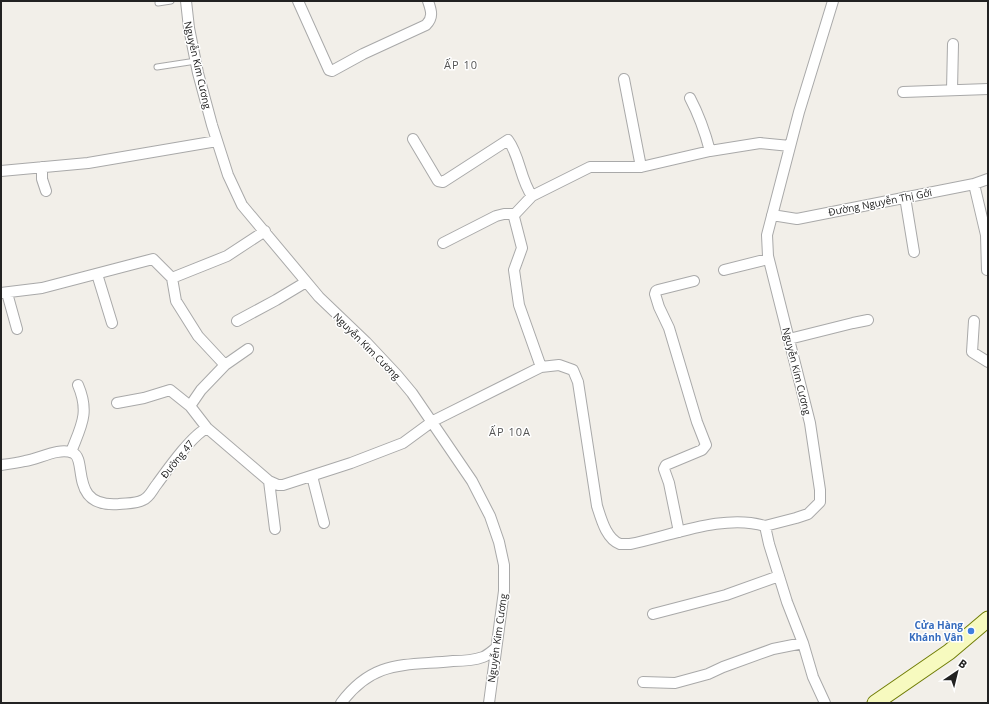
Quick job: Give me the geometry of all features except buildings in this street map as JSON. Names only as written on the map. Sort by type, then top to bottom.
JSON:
[{"type":"main road","points":[[875,703],[890,698],[988,620]]},
{"type":"street","name":"Nguyễn Kim Cương","points":[[186,1],[188,28],[217,141],[228,175],[242,205],[319,297],[366,342],[412,393],[472,481],[490,516],[499,542],[504,565],[504,591],[489,703]]},
{"type":"street","points":[[298,1],[329,70],[332,71],[363,54],[426,25],[432,16],[428,1]]},
{"type":"street","name":"Nguyễn Kim Cương","points":[[765,526],[808,514],[820,502],[820,490],[810,423],[768,259],[767,235],[799,112],[832,1]]},
{"type":"street","points":[[952,90],[953,44]]},
{"type":"street","points":[[624,79],[641,167]]},
{"type":"street","points":[[903,92],[988,90]]},
{"type":"street","points":[[690,98],[706,134],[710,151]]},
{"type":"street","points":[[413,139],[440,182],[443,182],[508,140],[527,188],[532,196]]},
{"type":"street","points":[[1,171],[88,163],[217,141]]},
{"type":"street","points":[[443,243],[496,216],[514,214],[532,196],[590,167],[641,167],[710,151],[760,144],[790,146]]},
{"type":"street","points":[[42,167],[42,179],[46,191]]},
{"type":"street","name":"Đường Nguyễn Thị Gởi","points":[[772,215],[797,219],[974,184],[988,179]]},
{"type":"street","points":[[974,184],[986,235],[987,270]]},
{"type":"street","points":[[905,198],[914,252]]},
{"type":"street","points":[[514,214],[522,248],[514,270],[519,305],[541,367]]},
{"type":"street","points":[[172,278],[227,256],[265,231]]},
{"type":"street","points":[[17,329],[4,293],[42,288],[153,259],[172,278],[176,301],[198,336],[225,365]]},
{"type":"street","points":[[724,270],[768,259]]},
{"type":"street","points":[[97,274],[112,323]]},
{"type":"street","points":[[679,532],[669,483],[664,469],[666,465],[702,450],[706,445],[697,422],[669,328],[659,307],[656,292],[658,290],[694,281]]},
{"type":"street","points":[[237,321],[306,282]]},
{"type":"street","points":[[789,339],[868,320]]},
{"type":"street","points":[[974,321],[972,352],[988,362]]},
{"type":"street","points":[[190,406],[201,390],[225,365],[248,349]]},
{"type":"street","points":[[117,403],[144,398],[170,390],[190,406],[207,428],[269,481],[278,485],[283,485],[351,464],[403,443],[432,421],[541,367],[559,365],[573,370],[578,382],[597,506],[603,524],[611,538],[619,544],[630,544],[729,521],[756,523],[765,526],[779,576],[803,643],[813,677],[825,703]]},
{"type":"street","points":[[1,465],[26,461],[60,452],[71,452],[82,423],[84,412],[82,396],[78,385]]},
{"type":"street","name":"Đường 47","points":[[71,452],[76,455],[79,460],[82,481],[86,491],[92,498],[100,502],[114,504],[137,503],[151,495],[156,486],[194,437],[207,428]]},
{"type":"street","points":[[312,476],[324,523]]},
{"type":"street","points":[[269,481],[275,529]]},
{"type":"street","points":[[653,614],[726,595],[779,576]]},
{"type":"street","points":[[643,682],[675,683],[708,674],[773,649],[803,643]]},
{"type":"street","points":[[341,703],[361,682],[383,669],[398,665],[457,661],[482,657],[496,648]]},
{"type":"lane","points":[[158,4],[171,1]]},
{"type":"lane","points":[[157,67],[196,61]]},
{"type":"place","name":"Cửa Hàng Khánh Vân","points":[[971,631]]},
{"type":"district","name":"ẤP 10","points":[[461,65]]},
{"type":"district","name":"ẤP 10A","points":[[510,432]]}]
